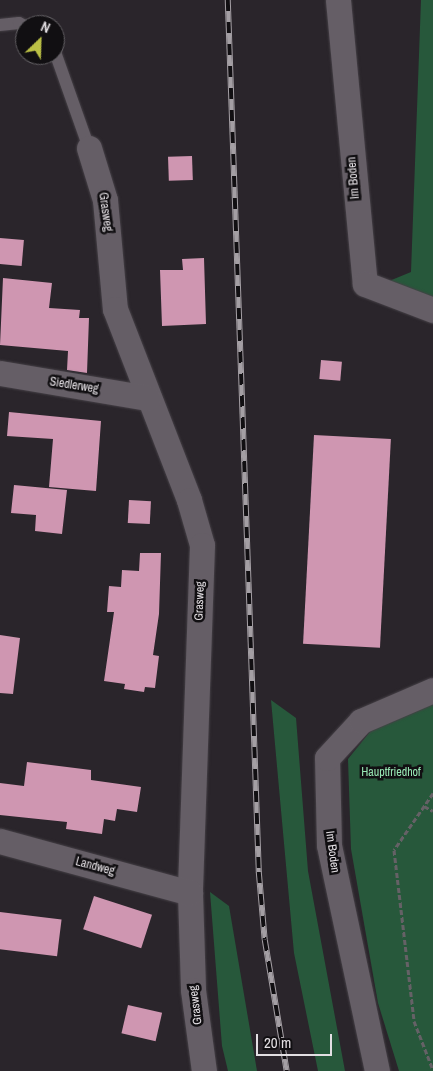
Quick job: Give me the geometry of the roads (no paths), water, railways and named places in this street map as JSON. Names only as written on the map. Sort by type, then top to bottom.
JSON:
[{"type":"street","name":"Im Boden","points":[[338,0],[365,284],[433,310]]},
{"type":"street","name":"Grasweg","points":[[89,148],[105,200],[114,309],[189,500],[202,545],[190,893],[193,990],[204,1071]]},
{"type":"street","name":"Siedlerweg","points":[[0,373],[148,398]]},
{"type":"street","name":"Im Boden","points":[[377,1071],[329,845],[326,758],[361,721],[433,690]]},
{"type":"street","name":"Landweg","points":[[0,841],[190,893]]},
{"type":"lane","points":[[0,25],[15,23]]},
{"type":"lane","points":[[60,65],[89,148]]},
{"type":"railway","points":[[228,0],[259,872],[265,940],[287,1071]]},
{"type":"park label","name":"Hauptfriedhof","points":[[391,773]]}]
